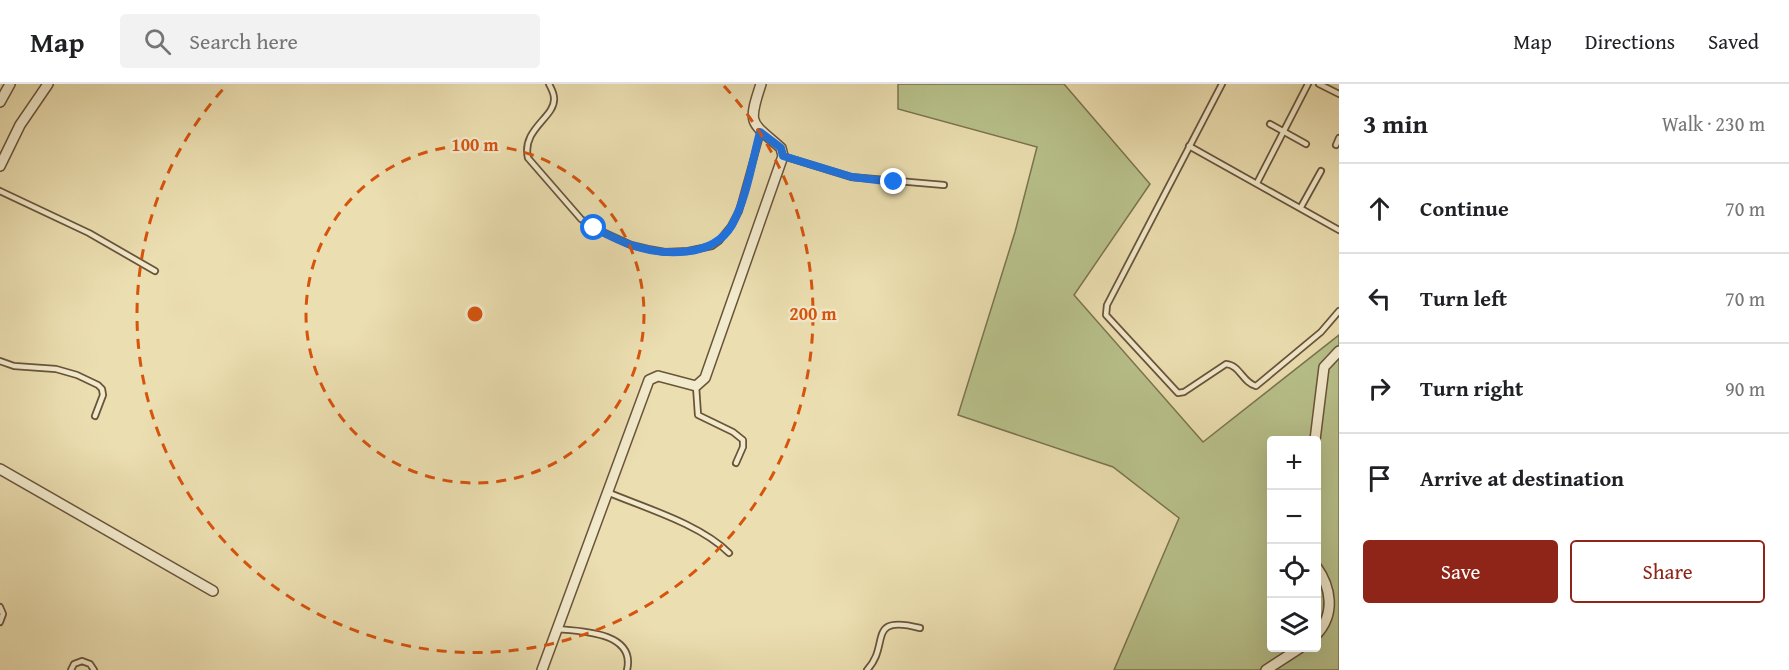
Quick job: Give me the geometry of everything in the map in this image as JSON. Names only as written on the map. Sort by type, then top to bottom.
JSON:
[{"type":"street","points":[[0,102],[10,84]]},
{"type":"street","points":[[0,166],[3,149],[48,84]]},
{"type":"street","points":[[542,670],[649,380],[658,376],[696,386],[705,378],[783,156],[781,148],[760,132],[754,124],[752,116],[761,84]]},
{"type":"street","points":[[1316,436],[1324,367],[1339,351]]},
{"type":"street","points":[[0,468],[213,591]]},
{"type":"street","points":[[1321,572],[1326,580],[1329,600],[1327,621],[1321,629]]},
{"type":"street","points":[[1266,670],[1294,652]]},
{"type":"lane","points":[[549,84],[554,94],[554,102],[528,141],[526,148],[528,158],[586,223],[631,245],[648,249],[666,252],[703,249],[712,246],[725,235],[739,211],[760,132]]},
{"type":"lane","points":[[1221,84],[1107,305],[1106,315],[1175,392],[1181,393],[1226,363],[1234,366],[1250,384],[1256,386],[1321,333],[1339,311]]},
{"type":"lane","points":[[1257,183],[1308,84]]},
{"type":"lane","points":[[1319,84],[1339,94]]},
{"type":"lane","points":[[1270,124],[1306,144]]},
{"type":"lane","points":[[1336,145],[1339,138]]},
{"type":"lane","points":[[1189,146],[1339,230]]},
{"type":"lane","points":[[783,156],[852,177],[944,185]]},
{"type":"lane","points":[[1301,207],[1321,171]]},
{"type":"lane","points":[[0,191],[89,233],[155,271]]},
{"type":"lane","points":[[0,361],[14,366],[57,369],[98,385],[103,395],[95,416]]},
{"type":"lane","points":[[696,386],[698,415],[733,432],[743,440],[743,447],[736,463]]},
{"type":"lane","points":[[607,492],[703,533],[719,543],[729,553]]},
{"type":"lane","points":[[0,607],[3,614],[0,622]]},
{"type":"lane","points":[[867,670],[874,660],[879,638],[886,628],[898,624],[920,628]]},
{"type":"lane","points":[[557,629],[598,633],[610,638],[627,655],[629,662],[627,670]]},
{"type":"lane","points":[[71,670],[74,664],[82,661],[90,664],[94,670]]},
{"type":"green space","points":[[898,84],[1064,84],[1150,184],[1074,295],[1203,442],[1339,335],[1339,670],[1114,670],[1179,518],[1113,467],[958,415],[1015,232],[1037,147],[898,109]]},
{"type":"route","points":[[594,228],[631,245],[666,252],[703,249],[712,246],[725,235],[739,211],[760,132],[781,148],[783,156],[852,177],[894,182]]}]
